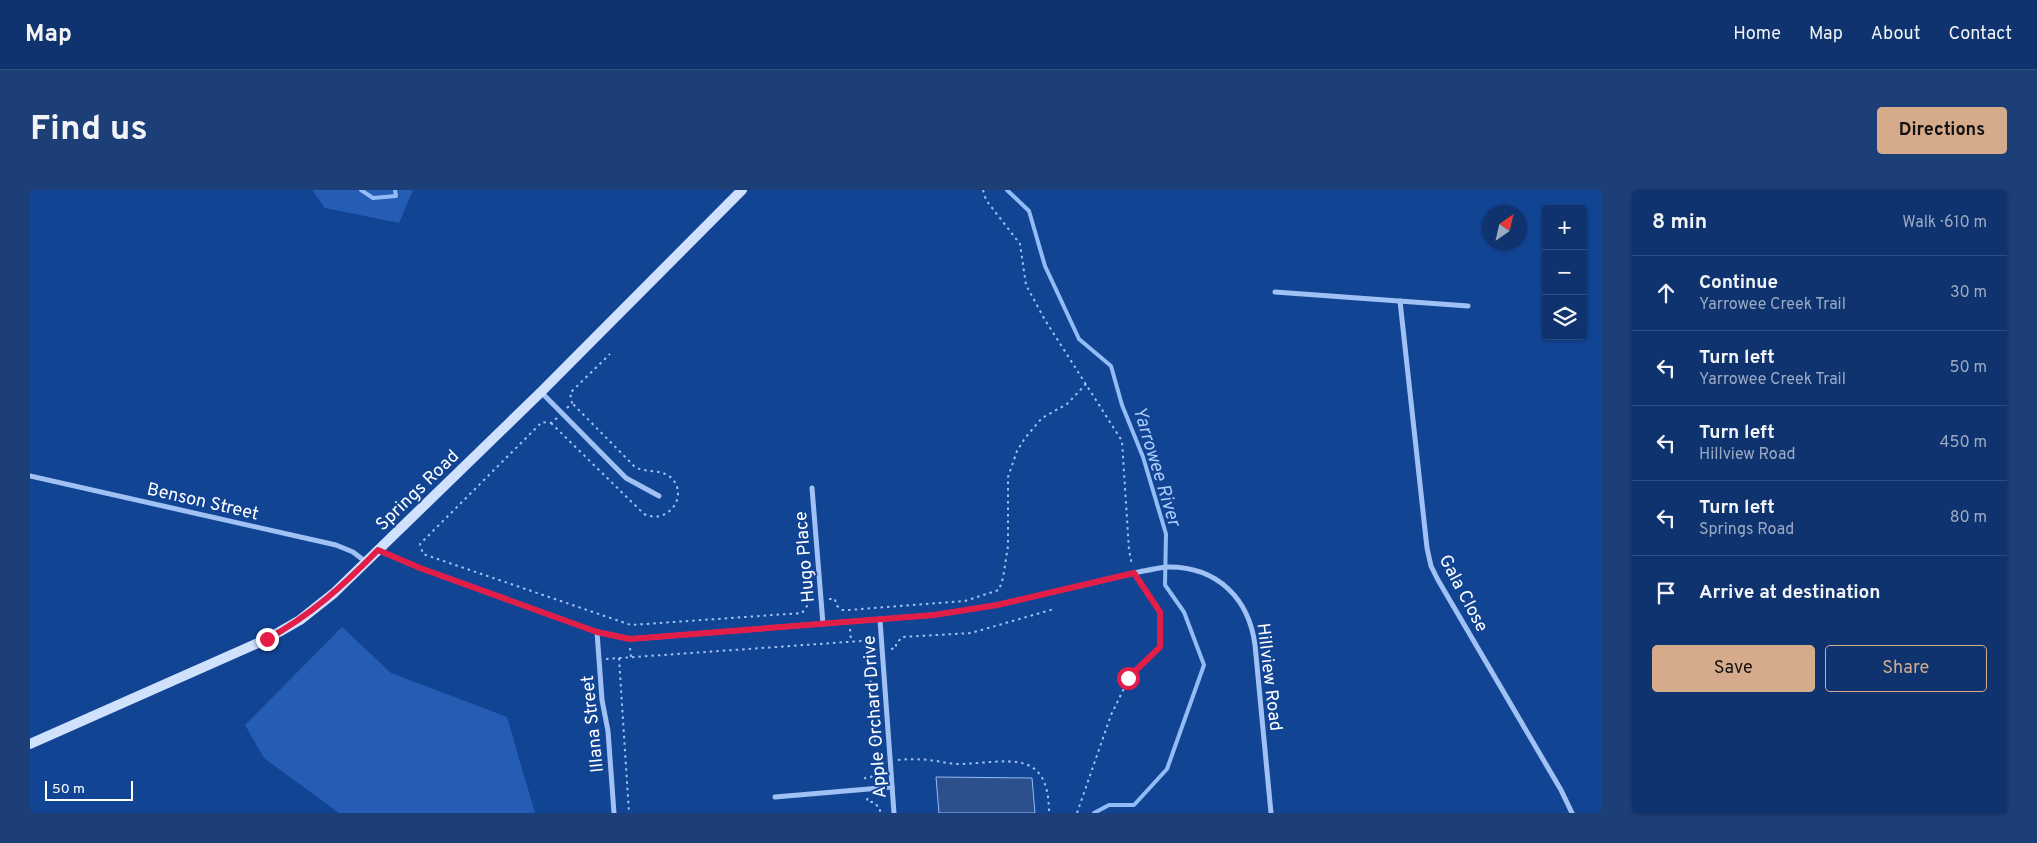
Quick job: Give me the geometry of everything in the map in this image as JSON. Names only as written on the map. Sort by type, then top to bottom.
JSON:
[{"type":"street","name":"Springs Road","points":[[30,744],[278,633],[300,620],[323,602],[366,562],[541,392],[742,190]]},
{"type":"street","points":[[1275,292],[1468,306]]},
{"type":"street","name":"Gala Close","points":[[1400,301],[1427,548],[1432,566],[1438,580],[1565,796],[1572,813]]},
{"type":"street","points":[[541,392],[623,475],[659,496]]},
{"type":"street","name":"Benson Street","points":[[30,476],[336,545],[353,552],[366,562]]},
{"type":"street","name":"Hugo Place","points":[[812,488],[823,624]]},
{"type":"street","name":"Hillview Road","points":[[378,550],[420,568],[597,632],[621,638],[637,639],[934,615],[976,609],[1057,592],[1143,571],[1167,567],[1194,570],[1213,578],[1236,597],[1248,616],[1255,645],[1271,813]]},
{"type":"street","name":"Apple Orchard Drive","points":[[880,620],[894,813]]},
{"type":"street","name":"Illana Street","points":[[597,632],[602,704],[608,731],[614,813]]},
{"type":"street","points":[[774,797],[892,788]]},
{"type":"path","points":[[983,190],[986,200],[1020,244],[1026,285],[1045,320],[1122,441],[1129,550],[1134,573],[1160,612],[1160,647],[1128,678],[1110,715],[1078,813]]},
{"type":"path","points":[[567,408],[572,403],[570,393],[610,354]]},
{"type":"path","points":[[557,418],[551,423],[542,422],[420,544],[423,554],[631,625],[802,613],[807,606],[807,601],[835,599],[836,605],[842,610],[965,601],[997,592],[1002,584],[1007,557],[1008,477],[1017,451],[1042,418],[1067,404],[1086,384]]},
{"type":"path","points":[[868,651],[896,648],[896,644],[902,637],[970,633],[1054,609]]},
{"type":"path","points":[[599,659],[861,640],[868,646],[877,771],[872,777],[865,778],[866,790],[868,802],[873,802],[880,808],[880,813]]},
{"type":"path","points":[[619,658],[629,813]]},
{"type":"path","points":[[891,760],[919,759],[962,764],[1002,760],[1025,764],[1040,772],[1045,780],[1049,813]]},
{"type":"shaded area","points":[[312,190],[413,190],[399,223],[325,208]]},
{"type":"shaded area","points":[[342,627],[391,673],[507,717],[535,813],[339,813],[264,758],[245,725]]},
{"type":"shaded area","points":[[936,777],[1032,778],[1035,813],[939,813]]},
{"type":"waterway","name":"Yarrowee River","points":[[361,190],[373,198],[396,196],[395,190]]},
{"type":"waterway","name":"Yarrowee River","points":[[1007,190],[1029,211],[1045,266],[1079,339],[1111,366],[1122,405],[1143,457],[1166,534],[1165,585],[1184,612],[1204,665],[1167,769],[1134,805],[1109,805],[1094,813]]},
{"type":"route","points":[[267,639],[308,614],[334,593],[378,550],[420,568],[597,632],[613,637],[630,639],[934,615],[997,605],[1134,573],[1160,612],[1160,647],[1128,678]]}]
